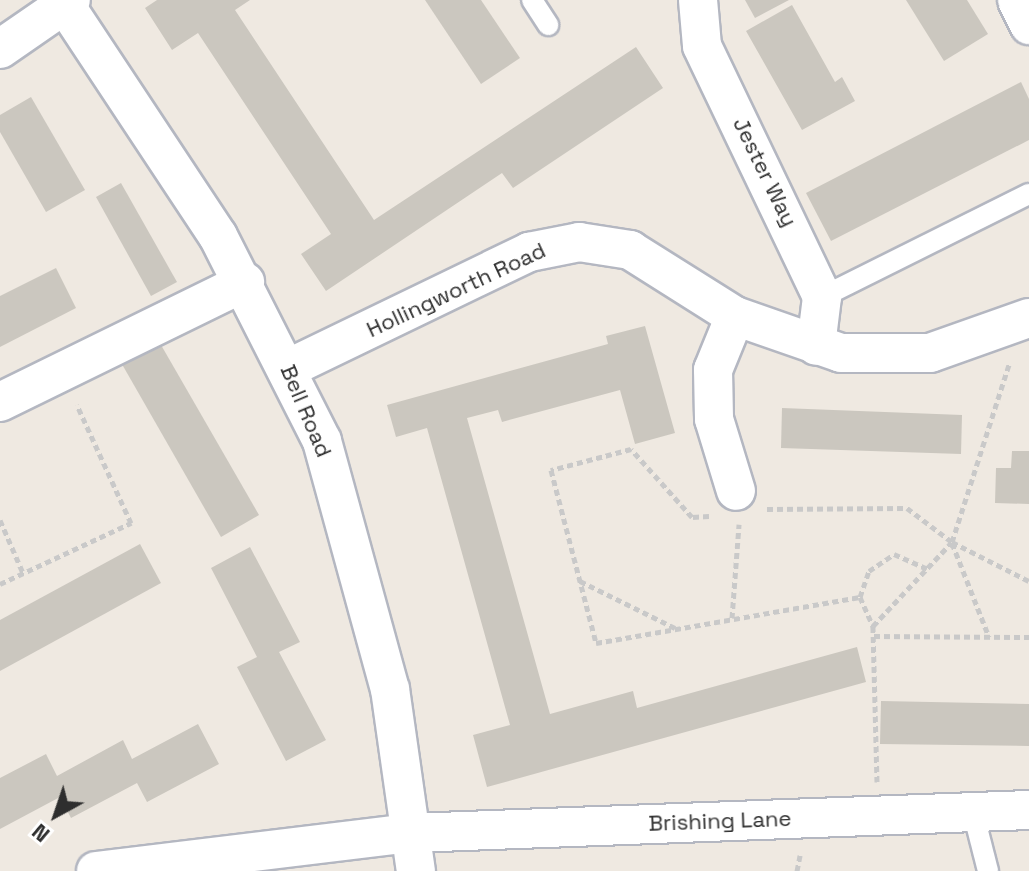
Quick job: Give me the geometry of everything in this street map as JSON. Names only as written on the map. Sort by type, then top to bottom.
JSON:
[{"type":"street","name":"Jester Way","points":[[698,0],[702,46],[822,297]]},
{"type":"street","points":[[1017,0],[1029,25]]},
{"type":"street","points":[[0,49],[68,2]]},
{"type":"street","name":"Bell Road","points":[[68,2],[245,282],[322,441],[357,557],[390,689],[416,871]]},
{"type":"street","name":"Hollingworth Road","points":[[289,368],[529,252],[567,243],[630,250],[735,316],[816,346],[873,356],[930,353],[1026,319]]},
{"type":"street","points":[[0,402],[245,282]]},
{"type":"street","points":[[816,346],[822,297]]},
{"type":"street","points":[[735,316],[713,370],[714,419],[738,500]]},
{"type":"street","name":"Brishing Lane","points":[[96,871],[411,833],[1029,810]]},
{"type":"lane","points":[[532,0],[548,25]]},
{"type":"lane","points":[[822,297],[1029,194]]},
{"type":"lane","points":[[973,812],[988,871]]},
{"type":"path","points":[[873,626],[952,542],[1026,319]]},
{"type":"path","points":[[0,584],[131,523],[61,372]]},
{"type":"path","points":[[860,597],[596,643],[551,470],[631,449],[692,517],[738,500],[907,508],[952,542],[1029,581]]},
{"type":"path","points":[[732,618],[738,500]]},
{"type":"path","points":[[0,520],[23,573]]},
{"type":"path","points":[[952,542],[989,637]]},
{"type":"path","points":[[878,815],[874,636],[873,626],[860,597],[869,571],[894,554],[927,569]]},
{"type":"path","points":[[580,581],[676,628]]},
{"type":"path","points":[[874,636],[1029,637]]},
{"type":"building","points":[[157,0],[250,0],[235,10],[374,220],[636,47],[663,88],[513,188],[502,173],[326,291],[301,254],[331,234],[198,33],[172,50],[145,8]]},
{"type":"building","points":[[425,0],[481,0],[520,58],[481,84]]},
{"type":"building","points":[[745,0],[789,0],[755,18]]},
{"type":"building","points":[[906,0],[967,0],[988,34],[944,61]]},
{"type":"building","points":[[792,5],[835,82],[842,77],[855,101],[802,130],[746,31]]},
{"type":"building","points":[[1021,82],[1029,99],[1029,140],[831,241],[806,193]]},
{"type":"building","points":[[31,97],[85,190],[46,212],[0,132],[0,115]]},
{"type":"building","points":[[121,183],[177,282],[151,296],[96,197]]},
{"type":"building","points":[[56,268],[76,308],[0,347],[0,296]]},
{"type":"building","points":[[645,326],[675,433],[635,444],[620,390],[502,422],[498,410],[467,418],[550,714],[633,691],[637,708],[857,647],[866,682],[487,787],[473,735],[510,725],[427,428],[396,437],[387,405],[608,344],[606,336]]},
{"type":"building","points":[[157,338],[259,515],[221,537],[119,359]]},
{"type":"building","points":[[782,408],[962,415],[961,454],[781,448]]},
{"type":"building","points":[[1012,451],[1029,451],[1029,504],[995,503],[996,468],[1011,468]]},
{"type":"building","points":[[140,544],[161,583],[0,671],[0,620]]},
{"type":"building","points":[[250,547],[300,642],[279,652],[326,740],[286,761],[237,667],[257,657],[211,568]]},
{"type":"building","points":[[881,701],[1029,704],[1029,746],[880,744]]},
{"type":"building","points":[[198,724],[219,764],[147,802],[137,783],[71,818],[60,797],[0,829],[0,778],[46,754],[57,776],[123,740],[132,759]]}]
